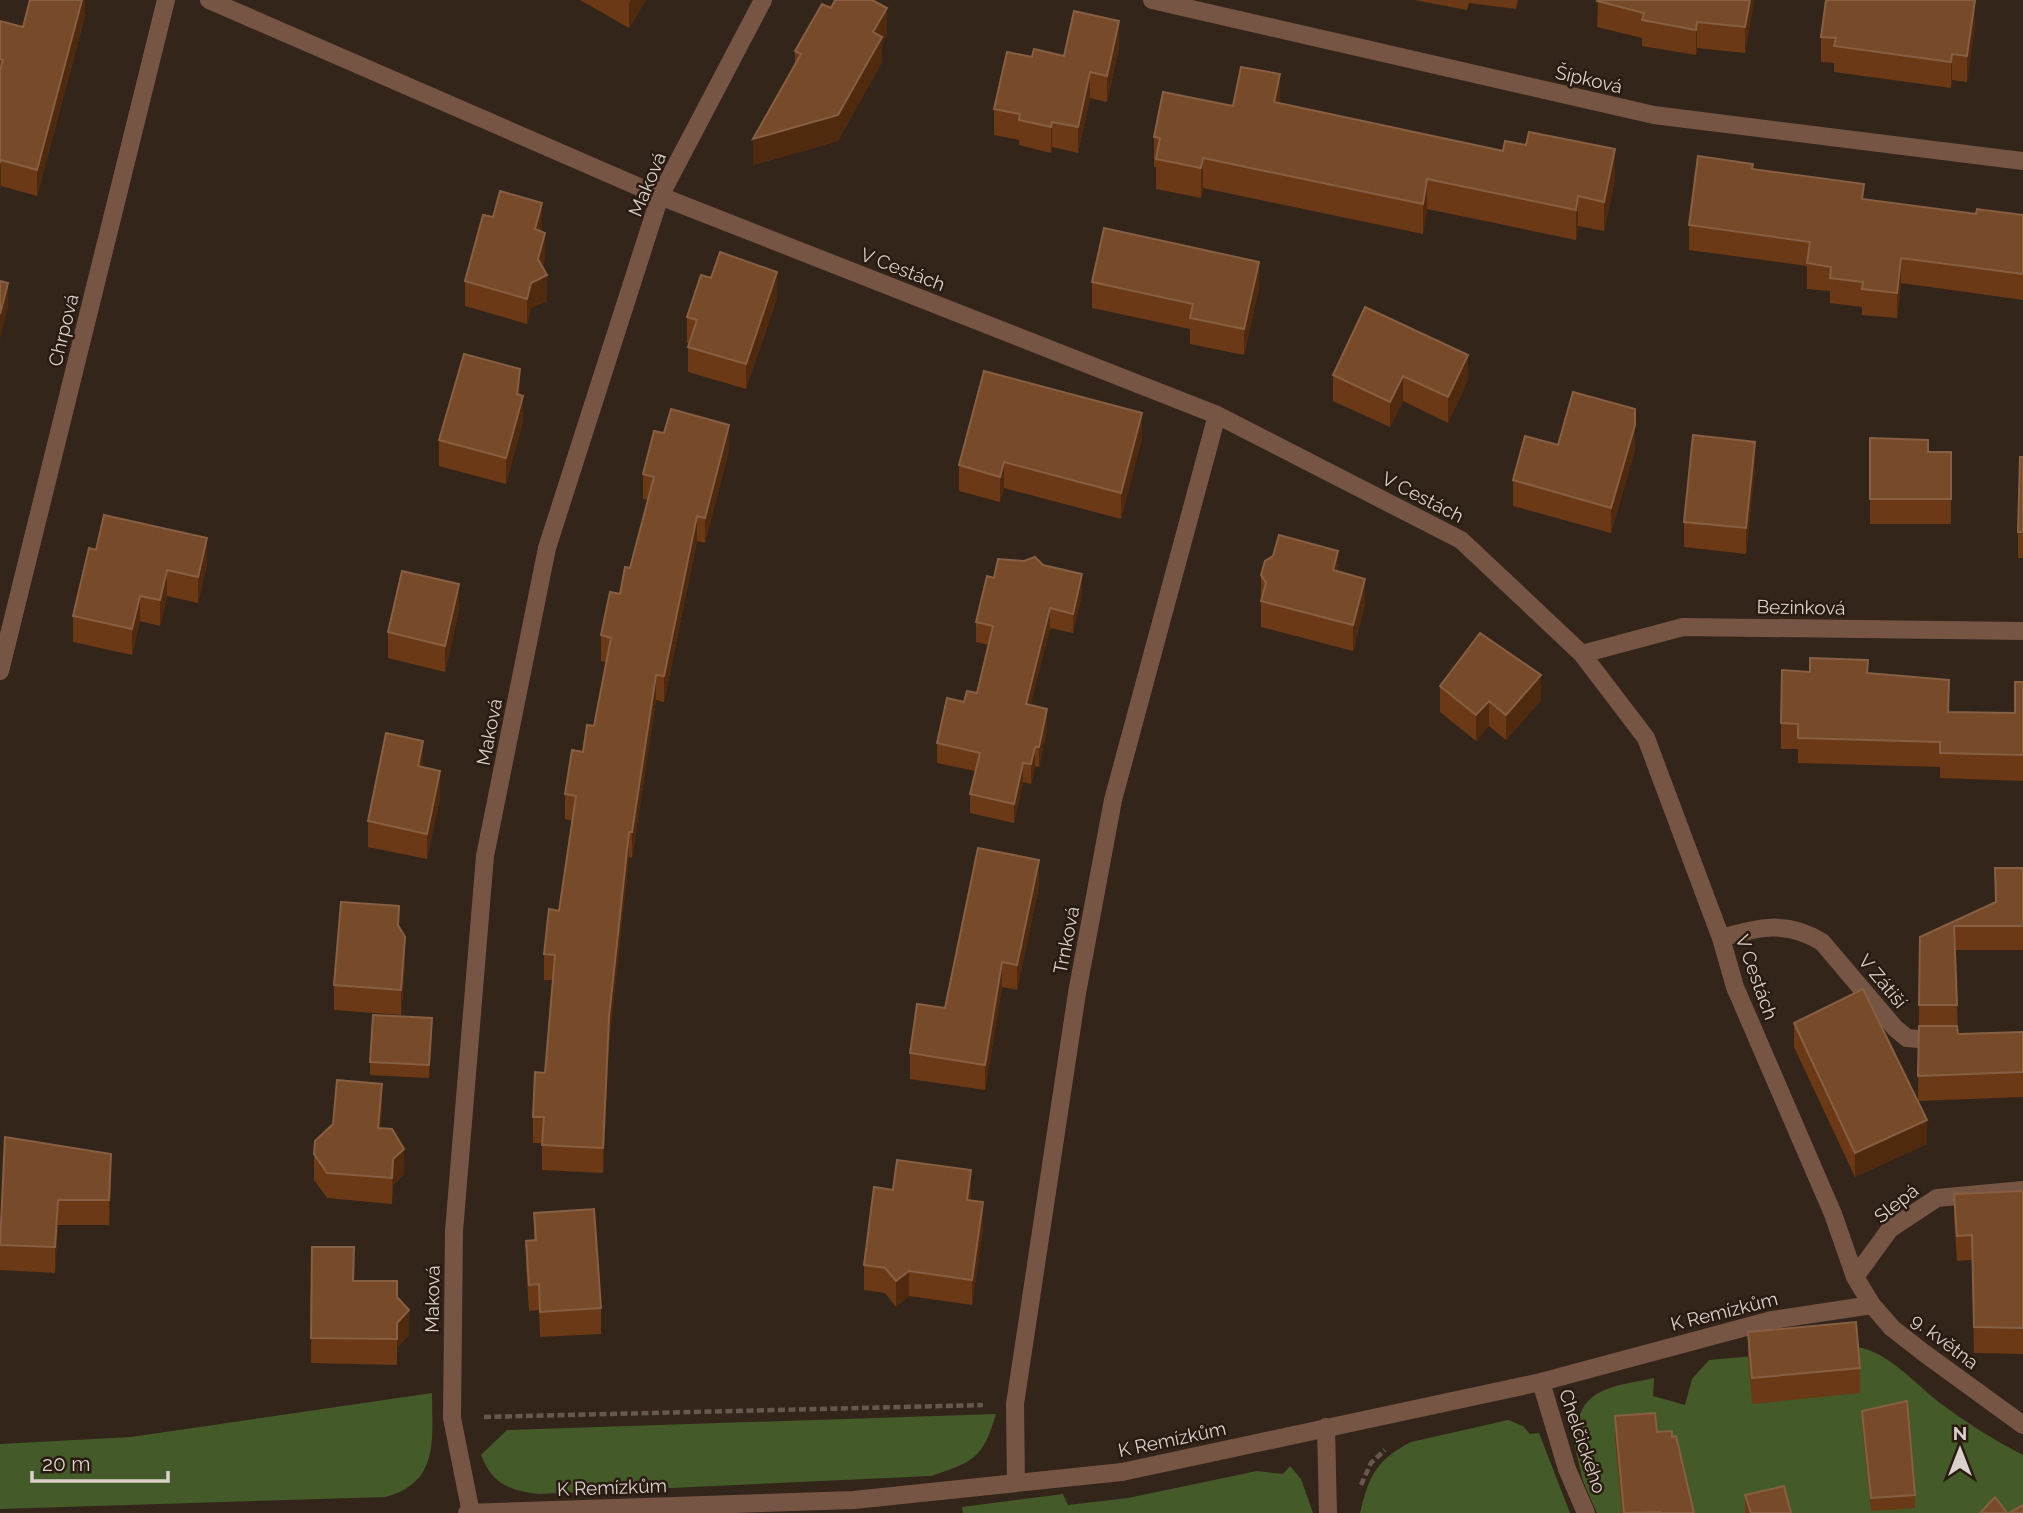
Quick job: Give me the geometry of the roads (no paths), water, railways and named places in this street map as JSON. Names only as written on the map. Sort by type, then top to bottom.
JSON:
[{"type":"street","name":"Chrpová","points":[[0,671],[166,0]]},
{"type":"street","name":"V Cestách","points":[[209,0],[660,196],[1217,415],[1461,540],[1582,654],[1646,738],[1721,939],[1735,986],[1833,1214],[1854,1277]]},
{"type":"street","name":"Maková","points":[[470,1513],[452,1418],[454,1231],[485,856],[547,548],[660,196],[763,0]]},
{"type":"street","name":"Šípková","points":[[1152,0],[1654,116],[2023,162]]},
{"type":"street","name":"Trnková","points":[[1016,1483],[1015,1404],[1077,993],[1113,800],[1217,415]]},
{"type":"street","name":"Bezinková","points":[[1582,654],[1683,626],[2023,631]]},
{"type":"street","name":"V Zátiší","points":[[1721,939],[1768,926],[1807,932],[1822,942],[1895,1028],[1908,1038],[1924,1041],[1961,1040]]},
{"type":"street","name":"Slepá","points":[[1854,1277],[1890,1229],[1937,1198],[2023,1190]]},
{"type":"street","name":"9. května","points":[[1854,1277],[1872,1305],[1892,1328],[2023,1425]]},
{"type":"street","name":"K Remízkům","points":[[470,1513],[854,1506],[1016,1483],[1122,1472],[1541,1382],[1772,1320],[1872,1305]]},
{"type":"street","name":"Chelčického","points":[[1541,1382],[1567,1469],[1586,1513]]},
{"type":"street","points":[[1326,1427],[1328,1513]]}]
